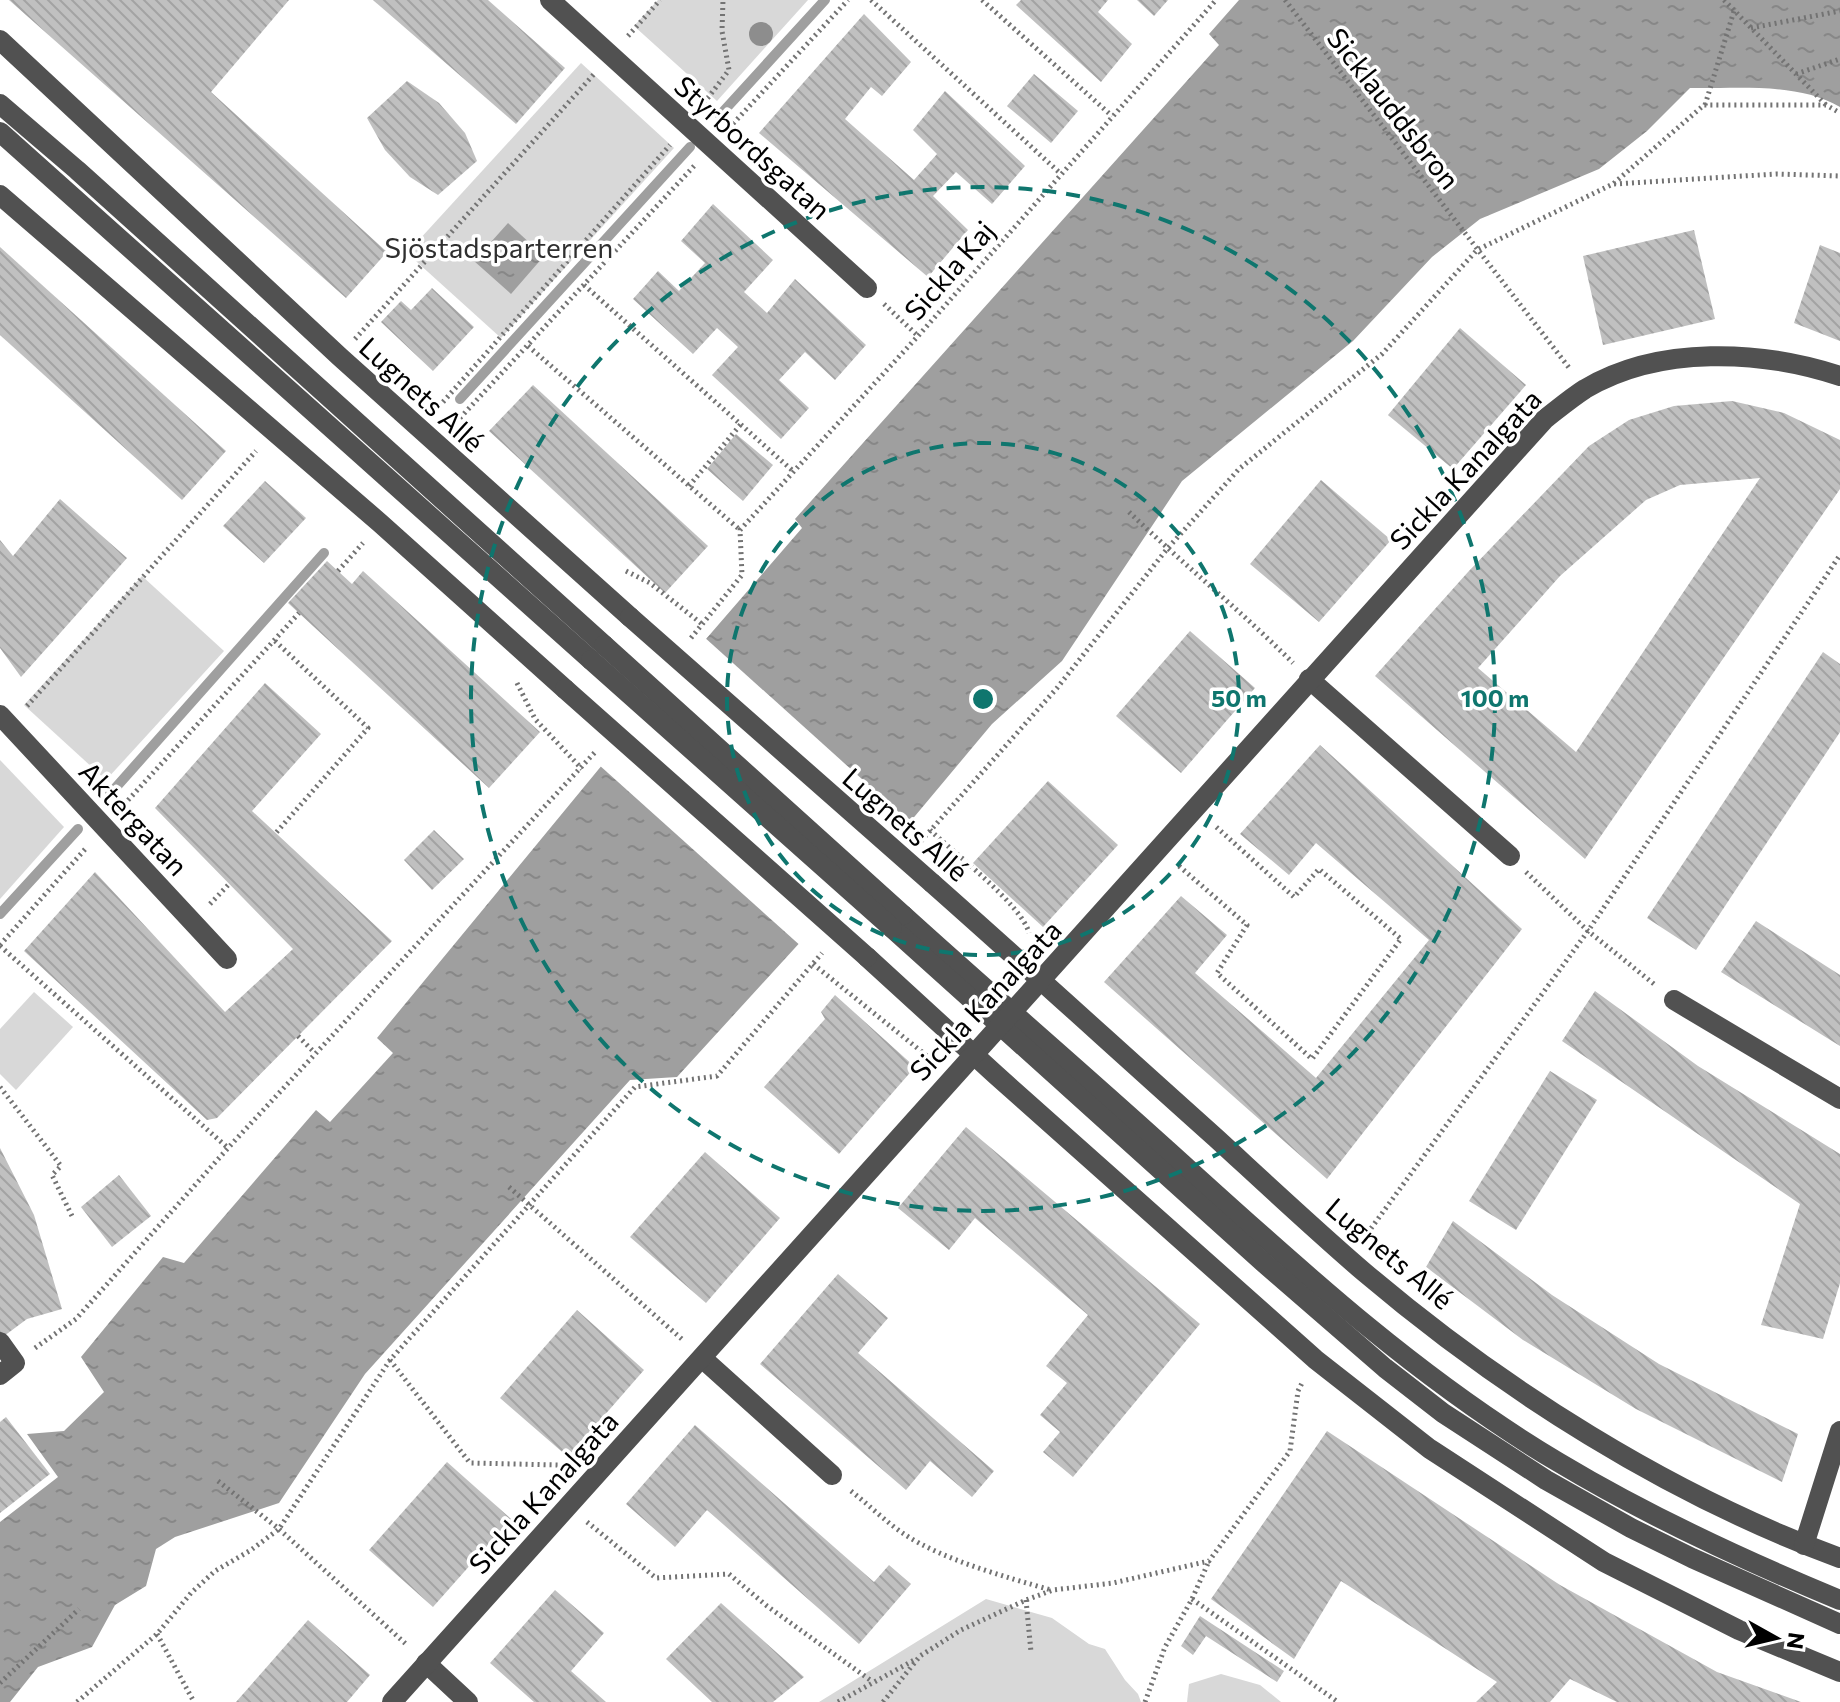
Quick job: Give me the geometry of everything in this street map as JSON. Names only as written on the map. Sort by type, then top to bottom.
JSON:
[{"type":"street","name":"Styrbordsgatan","points":[[550,0],[867,288]]},
{"type":"street","name":"Lugnets Allé","points":[[0,40],[351,367],[1365,1273],[1453,1343],[1541,1405],[1654,1472],[1804,1545],[1840,1558]]},
{"type":"street","points":[[0,104],[88,180],[598,653]]},
{"type":"street","points":[[0,132],[598,653],[1007,1019],[1345,1308],[1455,1394],[1555,1461],[1636,1507],[1747,1561],[1840,1600]]},
{"type":"street","points":[[0,195],[380,523],[1315,1359],[1430,1449],[1604,1562],[1739,1630],[1840,1672]]},
{"type":"street","name":"Sickla Kanalgata","points":[[392,1702],[1545,419],[1585,389],[1632,368],[1684,358],[1736,356],[1804,364],[1840,376]]},
{"type":"street","points":[[1309,679],[1510,856]]},
{"type":"street","name":"Aktergatan","points":[[0,715],[227,959]]},
{"type":"street","points":[[1674,1000],[1840,1099]]},
{"type":"street","points":[[1007,1019],[1276,1274],[1385,1368],[1443,1413],[1546,1480],[1631,1528],[1840,1624]]},
{"type":"street","points":[[0,1342],[7,1369]]},
{"type":"street","points":[[702,1358],[832,1475]]},
{"type":"street","points":[[1804,1545],[1840,1431]]},
{"type":"street","points":[[426,1663],[468,1702]]},
{"type":"path","points":[[443,402],[688,125],[729,70],[722,31],[723,0]]},
{"type":"path","points":[[460,418],[848,0]]},
{"type":"path","points":[[871,0],[1061,174]]},
{"type":"path","points":[[982,0],[1112,116]]},
{"type":"path","name":"Sickla Kaj","points":[[740,530],[918,336],[1216,0]]},
{"type":"path","name":"Sicklauddsbron","points":[[1285,0],[1585,389]]},
{"type":"path","points":[[1724,0],[1826,105],[1840,113]]},
{"type":"path","points":[[911,852],[1057,688],[1167,549],[1239,469],[1382,354],[1477,250],[1613,184],[1704,105],[1734,11]]},
{"type":"path","points":[[1751,28],[1840,11]]},
{"type":"path","points":[[1796,74],[1840,59]]},
{"type":"path","points":[[1704,105],[1826,105]]},
{"type":"path","points":[[1613,184],[1776,174],[1840,176]]},
{"type":"path","points":[[584,285],[793,471]]},
{"type":"path","points":[[867,288],[918,336]]},
{"type":"path","points":[[528,346],[740,530],[742,575],[682,648]]},
{"type":"path","points":[[689,486],[741,424]]},
{"type":"path","points":[[1129,512],[1278,648]]},
{"type":"path","points":[[338,571],[354,552]]},
{"type":"path","points":[[1364,1239],[1588,931],[1840,555]]},
{"type":"path","points":[[626,571],[650,583],[702,624]]},
{"type":"path","points":[[228,1148],[0,945],[299,613]]},
{"type":"path","points":[[275,641],[368,728],[275,834]]},
{"type":"path","points":[[516,682],[535,719],[582,769]]},
{"type":"path","points":[[7,1369],[76,1319],[315,1053],[602,745]]},
{"type":"path","points":[[1184,870],[1247,925],[1217,973],[1312,1059],[1401,939],[1319,869],[1294,897],[1195,808]]},
{"type":"path","points":[[930,830],[1002,896],[1026,923],[1029,936]]},
{"type":"path","points":[[1510,856],[1588,931],[1674,1000]]},
{"type":"path","points":[[77,1702],[157,1634],[191,1593],[215,1571],[279,1529],[390,1360],[635,1087],[717,1076],[832,942]]},
{"type":"path","points":[[813,964],[931,1061]]},
{"type":"path","points":[[298,1036],[315,1053]]},
{"type":"path","points":[[0,1087],[61,1166],[52,1175],[72,1216]]},
{"type":"path","points":[[509,1187],[673,1332]]},
{"type":"path","points":[[1145,1702],[1165,1647],[1209,1561],[1290,1451],[1298,1391],[1315,1359]]},
{"type":"path","points":[[390,1360],[470,1463],[559,1465]]},
{"type":"path","points":[[218,1481],[279,1529],[397,1636]]},
{"type":"path","points":[[857,1495],[905,1534],[931,1549],[1006,1577],[1053,1590]]},
{"type":"path","points":[[599,1534],[656,1578],[729,1574],[767,1606],[873,1682]]},
{"type":"path","points":[[838,1702],[961,1630],[1026,1600],[1053,1590],[1113,1583],[1209,1561]]},
{"type":"path","points":[[1192,1599],[1338,1702]]},
{"type":"path","points":[[1026,1600],[1031,1652]]},
{"type":"path","points":[[0,1683],[79,1609]]},
{"type":"path","points":[[157,1634],[194,1702]]},
{"type":"path","points":[[883,1702],[920,1656]]},
{"type":"green space","points":[[658,0],[808,0],[717,101],[634,26]]},
{"type":"green space","name":"Sjöstadsparterren","points":[[581,63],[674,148],[501,338],[407,253]]},
{"type":"green space","points":[[142,576],[224,651],[106,780],[24,705]]},
{"type":"green space","points":[[0,760],[64,827],[0,899]]},
{"type":"green space","points":[[34,992],[73,1027],[16,1090],[0,1074],[0,1029]]},
{"type":"green space","points":[[986,1599],[1052,1618],[1089,1644],[1105,1649],[1141,1702],[819,1702]]},
{"type":"green space","points":[[1221,1674],[1260,1685],[1281,1702],[1187,1702],[1189,1684]]},
{"type":"water","points":[[1239,0],[1840,0],[1840,107],[1823,99],[1786,90],[1690,88],[1647,131],[1599,169],[1480,219],[1432,257],[1353,341],[1182,481],[1062,661],[992,724],[910,822],[677,1077],[630,1080],[365,1374],[279,1503],[175,1537],[156,1549],[146,1586],[115,1605],[92,1647],[38,1667],[10,1702],[0,1702],[0,1522],[58,1477],[27,1434],[64,1431],[104,1392],[81,1357],[163,1257],[184,1263],[316,1110],[330,1122],[393,1053],[377,1038],[706,639],[802,528],[795,519],[1219,45],[1209,34]]},
{"type":"water","points":[[508,223],[544,256],[511,294],[474,261]]},
{"type":"pier","points":[[703,636],[913,825],[803,948],[598,764]]},
{"type":"building","points":[[9,0],[289,0],[211,92],[387,252],[346,298]]},
{"type":"building","points":[[373,0],[488,0],[565,68],[516,124]]},
{"type":"building","points":[[1021,0],[1108,0],[1098,12],[1132,44],[1101,82],[1016,5]]},
{"type":"building","points":[[1137,0],[1168,0],[1154,16]]},
{"type":"building","points":[[864,14],[911,62],[882,96],[871,87],[845,119],[914,180],[937,154],[913,130],[945,91],[1025,166],[992,204],[956,172],[933,196],[968,230],[928,277],[759,133]]},
{"type":"building","points":[[1034,74],[1078,111],[1051,143],[1007,106]]},
{"type":"building","points":[[407,81],[439,103],[465,133],[477,161],[438,195],[410,177],[385,150],[367,118]]},
{"type":"building","points":[[713,204],[773,260],[744,292],[767,313],[795,279],[866,345],[835,380],[805,352],[779,380],[809,408],[781,439],[712,375],[738,347],[717,328],[693,354],[633,299],[658,271],[679,291],[705,263],[681,241]]},
{"type":"building","points":[[1694,230],[1715,319],[1603,345],[1583,256]]},
{"type":"building","points":[[1820,245],[1840,253],[1840,341],[1794,323]]},
{"type":"building","points":[[0,247],[226,451],[182,500],[0,335]]},
{"type":"building","points":[[432,288],[474,327],[433,371],[381,322],[401,301],[411,310]]},
{"type":"building","points":[[1460,328],[1526,385],[1453,469],[1388,415]]},
{"type":"building","points":[[533,385],[708,546],[665,593],[489,431]]},
{"type":"building","points":[[1732,401],[1784,413],[1840,440],[1840,489],[1585,859],[1375,676],[1468,572],[1589,446],[1629,420],[1674,406]],"holes":[[[1760,478],[1576,752],[1478,668],[1560,576],[1646,500],[1680,485]]]},
{"type":"building","points":[[736,434],[773,465],[743,501],[707,469]]},
{"type":"building","points":[[1321,480],[1391,540],[1319,622],[1250,564]]},
{"type":"building","points":[[265,481],[306,518],[264,563],[223,526]]},
{"type":"building","points":[[60,499],[127,558],[21,677],[0,648],[0,540],[13,556]]},
{"type":"building","points":[[327,561],[352,584],[363,571],[540,732],[489,788],[288,603]]},
{"type":"building","points":[[1190,631],[1255,688],[1181,773],[1116,716]]},
{"type":"building","points":[[1823,652],[1840,664],[1840,732],[1696,950],[1647,918]]},
{"type":"building","points":[[265,683],[321,734],[252,811],[392,941],[217,1118],[207,1120],[24,951],[95,872],[225,1012],[293,949],[155,808]]},
{"type":"building","points":[[1320,745],[1522,929],[1327,1179],[1104,982],[1181,896],[1227,935],[1195,973],[1316,1078],[1429,940],[1316,843],[1289,875],[1240,834]]},
{"type":"building","points":[[1048,781],[1118,845],[1043,927],[973,863]]},
{"type":"building","points":[[434,830],[464,859],[432,890],[404,860]]},
{"type":"building","points":[[1756,921],[1840,975],[1840,1046],[1721,972]]},
{"type":"building","points":[[1595,991],[1698,1066],[1840,1154],[1840,1283],[1823,1339],[1761,1325],[1800,1204],[1562,1041]]},
{"type":"building","points":[[835,995],[915,1067],[839,1154],[764,1087],[825,1019],[821,1012]]},
{"type":"building","points":[[1550,1071],[1597,1100],[1516,1230],[1469,1201]]},
{"type":"building","points":[[966,1127],[1200,1324],[1073,1477],[1043,1452],[1060,1432],[1040,1415],[1067,1383],[1046,1366],[1088,1315],[975,1218],[949,1250],[898,1208]]},
{"type":"building","points":[[0,1148],[34,1215],[62,1309],[27,1319],[0,1339]]},
{"type":"building","points":[[705,1152],[780,1218],[706,1303],[630,1237]]},
{"type":"building","points":[[119,1175],[151,1216],[112,1247],[81,1207]]},
{"type":"building","points":[[1453,1221],[1552,1295],[1659,1364],[1798,1434],[1782,1482],[1636,1409],[1523,1340],[1426,1267]]},
{"type":"building","points":[[838,1274],[888,1318],[858,1353],[994,1471],[972,1497],[930,1461],[906,1490],[760,1364]]},
{"type":"building","points":[[577,1310],[644,1370],[568,1457],[500,1398]]},
{"type":"building","points":[[6,1417],[50,1474],[0,1513],[0,1422]]},
{"type":"building","points":[[695,1425],[874,1582],[889,1565],[911,1584],[859,1644],[707,1510],[675,1547],[626,1504]]},
{"type":"building","points":[[1327,1431],[1560,1585],[1717,1672],[1801,1702],[1617,1702],[1570,1679],[1550,1702],[1476,1702],[1497,1682],[1341,1581],[1294,1659],[1211,1599]]},
{"type":"building","points":[[447,1462],[511,1519],[433,1607],[369,1550]]},
{"type":"building","points":[[555,1590],[604,1633],[571,1671],[606,1702],[534,1702],[490,1663]]},
{"type":"building","points":[[721,1603],[804,1677],[773,1702],[712,1702],[666,1659]]},
{"type":"building","points":[[1200,1616],[1284,1671],[1277,1682],[1206,1636],[1193,1655],[1181,1646]]},
{"type":"building","points":[[308,1620],[370,1675],[347,1702],[236,1702]]},
{"type":"waterway","points":[[720,115],[825,0]]},
{"type":"waterway","points":[[460,399],[690,147]]},
{"type":"waterway","points":[[110,794],[324,553]]},
{"type":"waterway","points":[[0,914],[78,829]]}]
